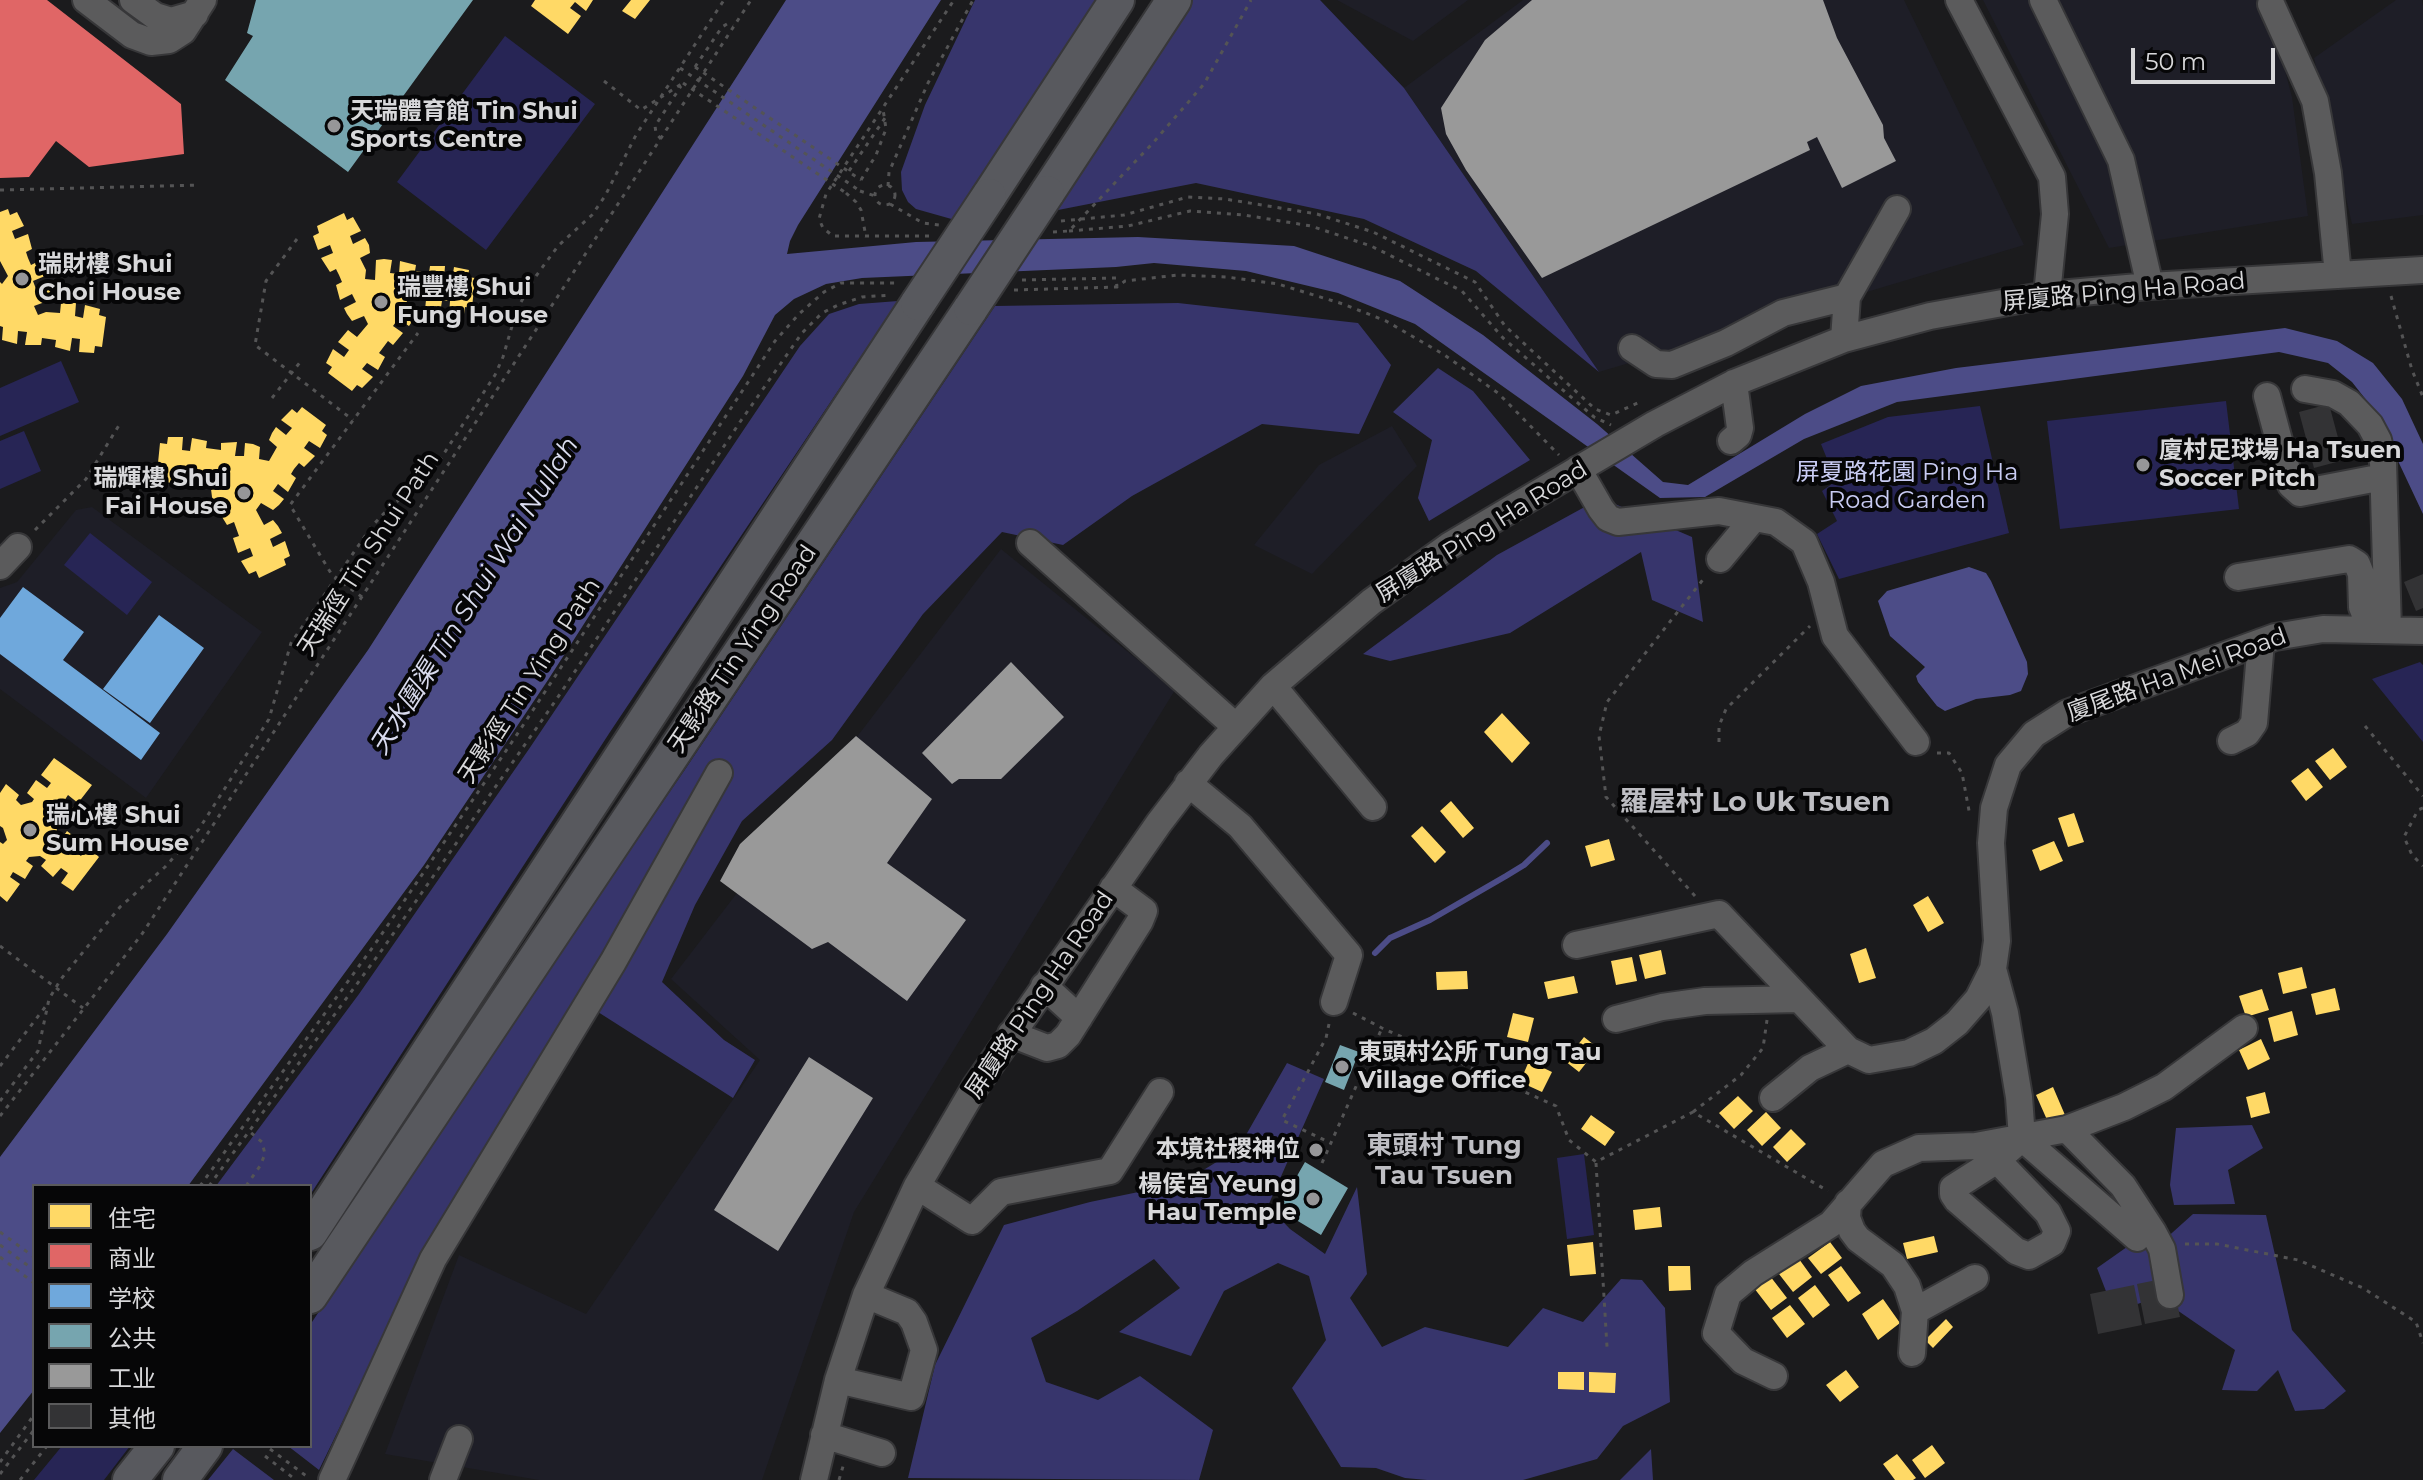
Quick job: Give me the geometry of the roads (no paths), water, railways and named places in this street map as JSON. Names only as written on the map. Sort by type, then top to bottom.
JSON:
[{"type":"main road","name":"天影路 Tin Ying Road","points":[[312,1230],[911,294],[989,196],[1117,0]]},
{"type":"main road","name":"天影路 Tin Ying Road","points":[[312,1293],[971,308],[1052,207],[1174,0]]},
{"type":"main road","points":[[130,1480],[155,1448]]},
{"type":"main road","points":[[180,1480],[204,1448]]},
{"type":"street","points":[[86,0],[132,35],[151,42],[169,40],[183,31],[199,7]]},
{"type":"street","points":[[1959,0],[2052,177],[2055,214],[2047,295]]},
{"type":"street","points":[[2043,0],[2121,160],[2150,286]]},
{"type":"street","points":[[143,4],[171,21],[199,7]]},
{"type":"street","points":[[2271,4],[2315,101],[2328,173],[2338,275]]},
{"type":"street","points":[[1844,339],[1847,297],[1897,209]]},
{"type":"street","name":"屏廈路 Ping Ha Road","points":[[814,1480],[838,1380],[866,1295],[917,1186],[952,1124],[1011,1034],[1188,783],[1235,726],[1273,686],[1335,631],[1425,562],[1619,434],[1844,339],[1930,316],[2047,295],[2423,270]]},
{"type":"street","points":[[1632,348],[1656,364],[1672,365],[1726,343],[1783,313],[1847,297]]},
{"type":"street","points":[[1731,441],[1740,428],[1734,383]]},
{"type":"street","points":[[2238,577],[2349,559],[2357,564],[2361,574],[2364,612],[2388,622],[2383,477],[2378,440],[2370,425],[2349,403],[2333,394],[2305,389]]},
{"type":"street","points":[[2267,396],[2291,485],[2300,493],[2383,477]]},
{"type":"street","points":[[1579,462],[1601,509],[1608,518],[1618,522],[1719,511],[1776,522],[1804,542],[1830,607],[1835,636],[1916,742]]},
{"type":"street","points":[[1720,559],[1754,518]]},
{"type":"street","points":[[1030,543],[1235,726]]},
{"type":"street","name":"廈尾路 Ha Mei Road","points":[[1848,1050],[1869,1060],[1909,1053],[1934,1041],[1967,1012],[1986,986],[1993,969],[1997,926],[1991,826],[1997,792],[2008,765],[2024,743],[2045,725],[2067,713],[2261,642],[2308,630],[2388,622],[2423,631]]},
{"type":"street","points":[[2231,741],[2247,733],[2254,723],[2261,642]]},
{"type":"street","points":[[1273,686],[1373,807]]},
{"type":"street","points":[[332,1480],[433,1259],[613,962],[719,773]]},
{"type":"street","points":[[1188,783],[1240,826],[1349,955],[1334,1002]]},
{"type":"street","points":[[1011,1034],[1047,1048],[1058,1045],[1068,1035],[1144,911],[1113,888]]},
{"type":"street","points":[[1576,945],[1711,914],[1725,918],[1848,1050],[1810,1068],[1773,1098]]},
{"type":"street","points":[[1993,969],[2005,1013],[2019,1097],[2022,1138],[2137,1238]]},
{"type":"street","points":[[1044,986],[1079,1018]]},
{"type":"street","points":[[1616,1019],[1662,1007],[1705,1001],[1799,999]]},
{"type":"street","points":[[1774,1376],[1743,1361],[1716,1333],[1728,1294],[1753,1273],[1831,1224],[1883,1164],[1903,1154],[1934,1146],[1976,1146],[2067,1129],[2124,1107],[2164,1087],[2244,1028]]},
{"type":"street","points":[[917,1186],[972,1221],[1001,1192],[1110,1171],[1160,1092]]},
{"type":"street","points":[[2067,1129],[2123,1186],[2162,1249],[2170,1295]]},
{"type":"street","points":[[1997,1160],[2022,1138]]},
{"type":"street","points":[[1848,1203],[1847,1218],[1852,1231],[1893,1265],[1907,1286],[1915,1311],[1912,1353]]},
{"type":"street","points":[[1915,1311],[1975,1278]]},
{"type":"street","points":[[838,1380],[911,1397],[924,1350],[914,1322],[907,1312],[866,1295]]},
{"type":"street","points":[[824,1435],[882,1453]]},
{"type":"street","points":[[443,1480],[459,1439]]},
{"type":"water","name":"天水圍渠 Tin Shui Wai Nullah","points":[[786,0],[941,0],[798,225],[787,254],[916,242],[1138,237],[1294,246],[1400,281],[1483,335],[1597,424],[1663,482],[1688,485],[1805,414],[1861,386],[1956,368],[2285,328],[2337,341],[2373,363],[2402,399],[2423,444],[2423,514],[2374,410],[2352,382],[2328,363],[2279,352],[1897,402],[1804,439],[1705,497],[1660,498],[1415,324],[1338,293],[1246,271],[1154,263],[862,278],[826,284],[794,299],[775,315],[743,376],[548,680],[424,865],[189,1184],[32,1184],[32,1393],[0,1433],[0,1157],[167,934],[368,650]]},
{"type":"water","points":[[1969,567],[1986,573],[1991,581],[2027,662],[2028,674],[2021,691],[1976,699],[1945,711],[1937,706],[1918,682],[1916,676],[1925,667],[1890,636],[1878,601],[1887,591]]},
{"type":"waterway","points":[[1375,953],[1390,938],[1430,920],[1524,865],[1547,843]]},
{"type":"place","name":"天瑞體育館 Tin Shui Sports Centre","points":[[334,126]]},
{"type":"place","name":"瑞財樓 Shui Choi House","points":[[22,279]]},
{"type":"place","name":"瑞豐樓 Shui Fung House","points":[[381,302]]},
{"type":"place","name":"廈村足球場 Ha Tsuen Soccer Pitch","points":[[2143,465]]},
{"type":"place","name":"瑞輝樓 Shui Fai House","points":[[244,493]]},
{"type":"place","name":"瑞心樓 Shui Sum House","points":[[30,830]]},
{"type":"place","name":"東頭村公所 Tung Tau Village Office","points":[[1342,1067]]},
{"type":"place","name":"本境社稷神位","points":[[1316,1150]]},
{"type":"place","name":"楊侯宮 Yeung Hau Temple","points":[[1313,1199]]},
{"type":"district","name":"羅屋村 Lo Uk Tsuen","points":[[1755,803]]},
{"type":"district","name":"東頭村 Tung Tau Tsuen","points":[[1444,1161]]},
{"type":"park label","name":"屏夏路花園 Ping Ha Road Garden","points":[[1907,487]]}]
